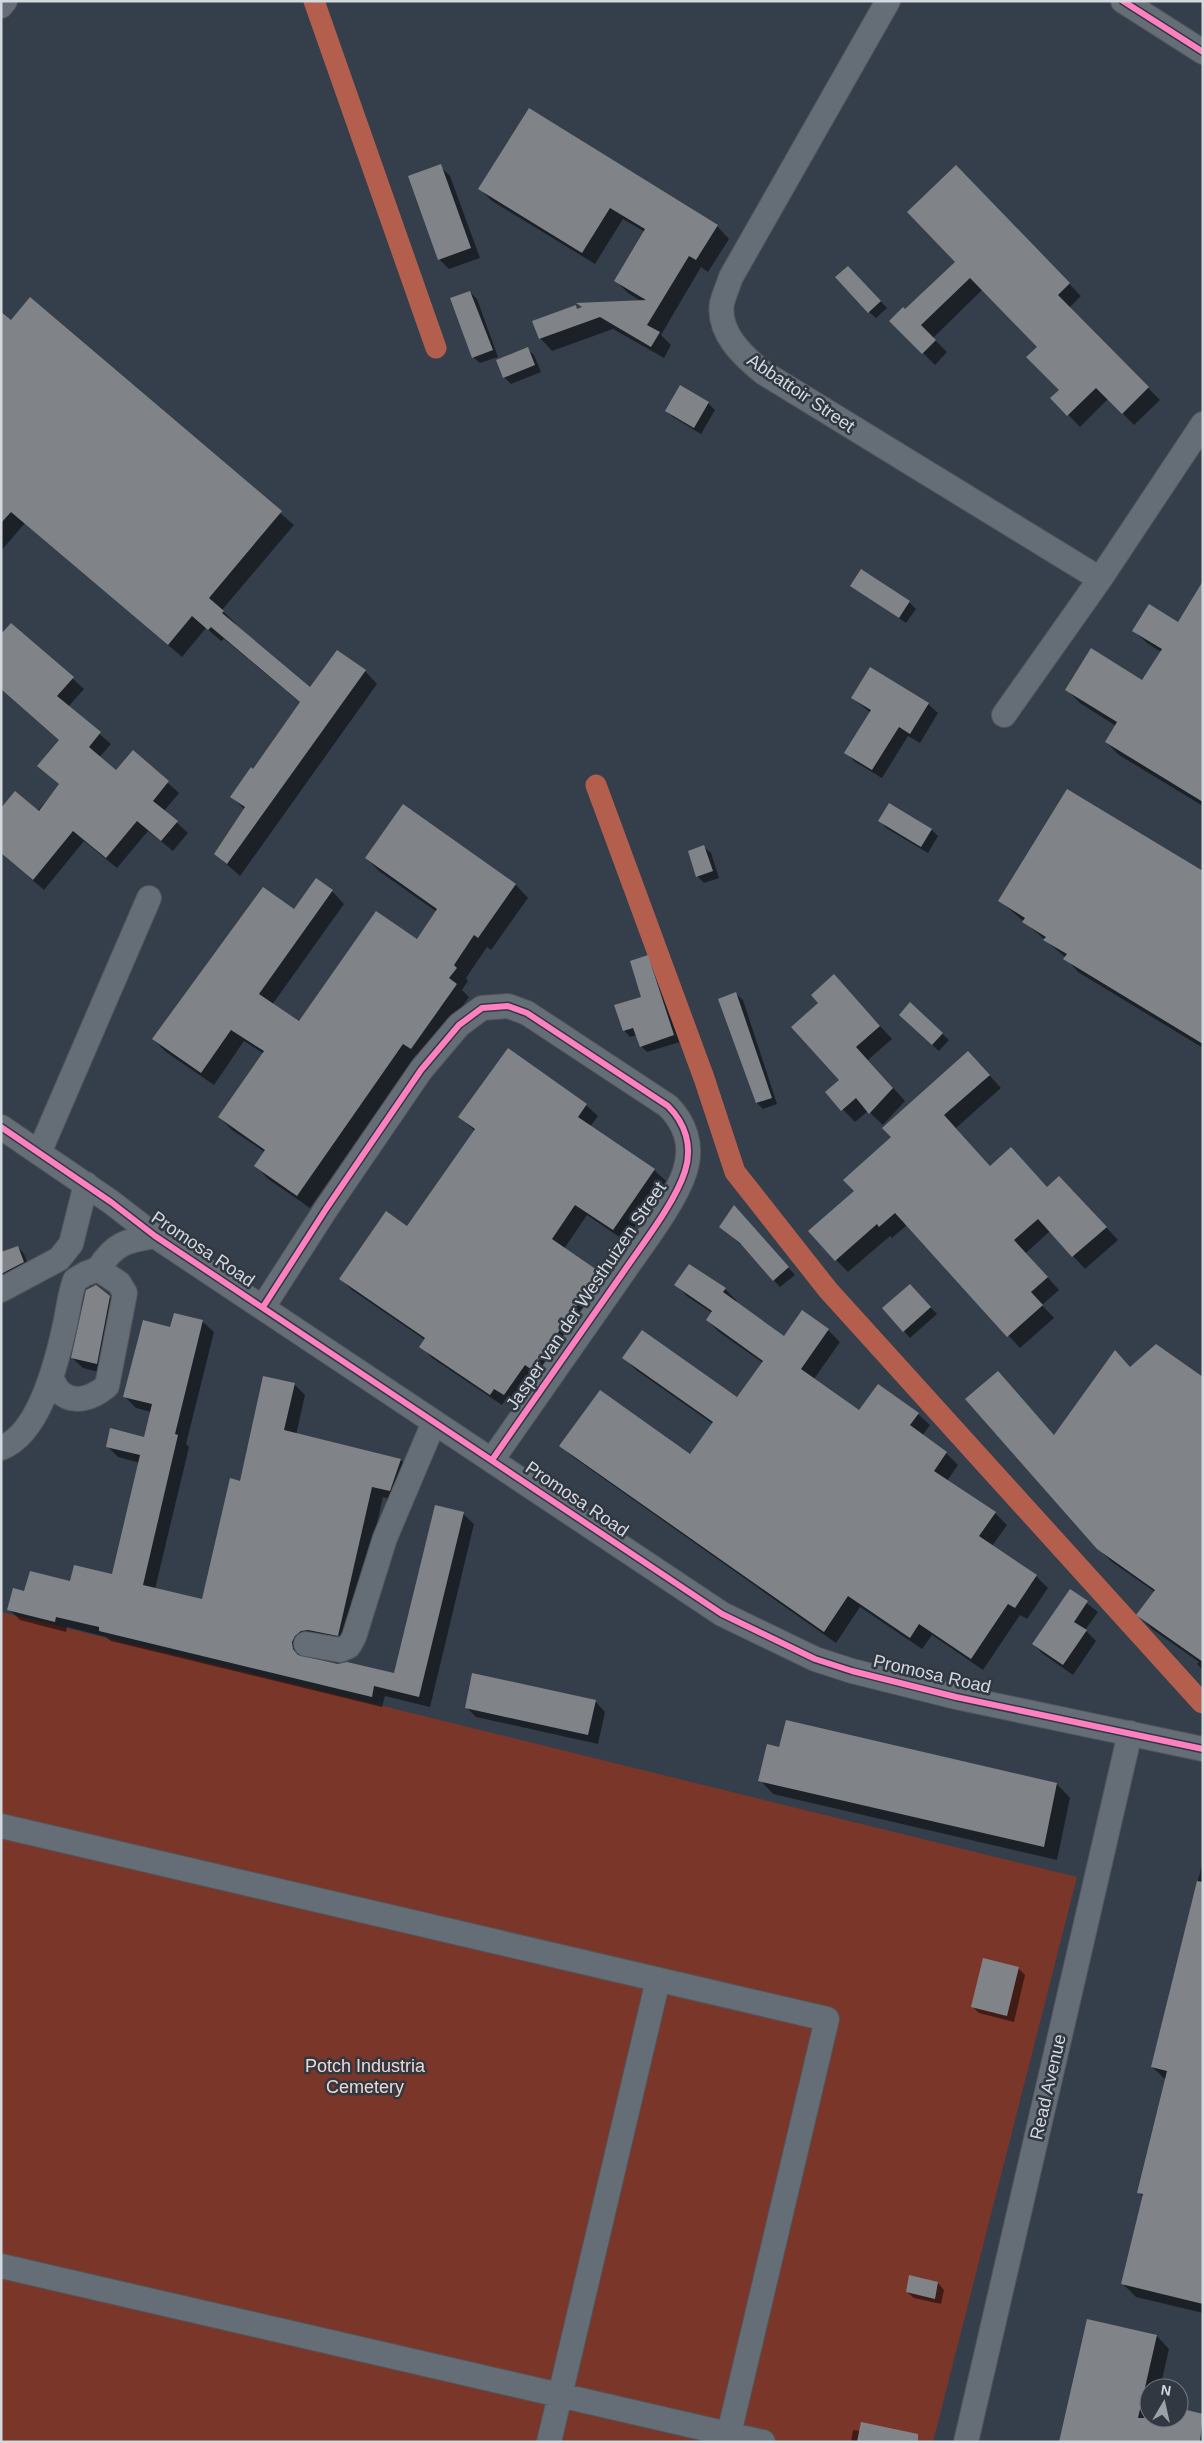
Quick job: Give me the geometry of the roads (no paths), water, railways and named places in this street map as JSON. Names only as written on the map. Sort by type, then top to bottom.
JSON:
[{"type":"street","points":[[1,6],[5,1]]},
{"type":"street","name":"Abbattoir Street","points":[[888,1],[731,277],[722,305],[725,330],[743,356],[764,373],[1100,579]]},
{"type":"street","points":[[1123,1],[1203,52]]},
{"type":"street","points":[[1004,715],[1100,579],[1203,424]]},
{"type":"street","points":[[39,1153],[149,898]]},
{"type":"street","name":"Jasper van der Westhuizen Street","points":[[263,1307],[421,1070],[468,1016],[482,1008],[508,1006],[527,1013],[572,1041],[668,1106],[676,1114],[685,1130],[688,1143],[686,1170],[666,1208],[635,1255],[492,1460]]},
{"type":"street","name":"Promosa Road","points":[[1,1127],[86,1184],[155,1236],[722,1614],[815,1659],[852,1671],[956,1697],[1203,1749]]},
{"type":"street","points":[[1,1290],[59,1259],[72,1244],[86,1184]]},
{"type":"street","points":[[1,1448],[10,1445],[29,1426],[51,1377],[75,1280],[98,1269],[107,1255],[119,1245],[132,1240],[155,1236]]},
{"type":"street","points":[[51,1377],[60,1392],[79,1400],[96,1396],[107,1386],[125,1293],[119,1283],[98,1269]]},
{"type":"street","points":[[306,1644],[340,1650],[349,1646],[384,1538],[434,1422]]},
{"type":"street","name":"Read Avenue","points":[[966,2442],[1130,1733]]},
{"type":"street","points":[[1,1826],[827,2019],[728,2438]]},
{"type":"street","points":[[549,2442],[658,1980]]},
{"type":"street","points":[[1,2266],[560,2395],[728,2438],[763,2442]]},
{"type":"waterway","points":[[314,1],[436,348]]},
{"type":"waterway","points":[[596,785],[704,1078],[735,1172],[828,1290],[1202,1703]]},
{"type":"park label","name":"Potch Industria Cemetery","points":[[365,2076]]}]
